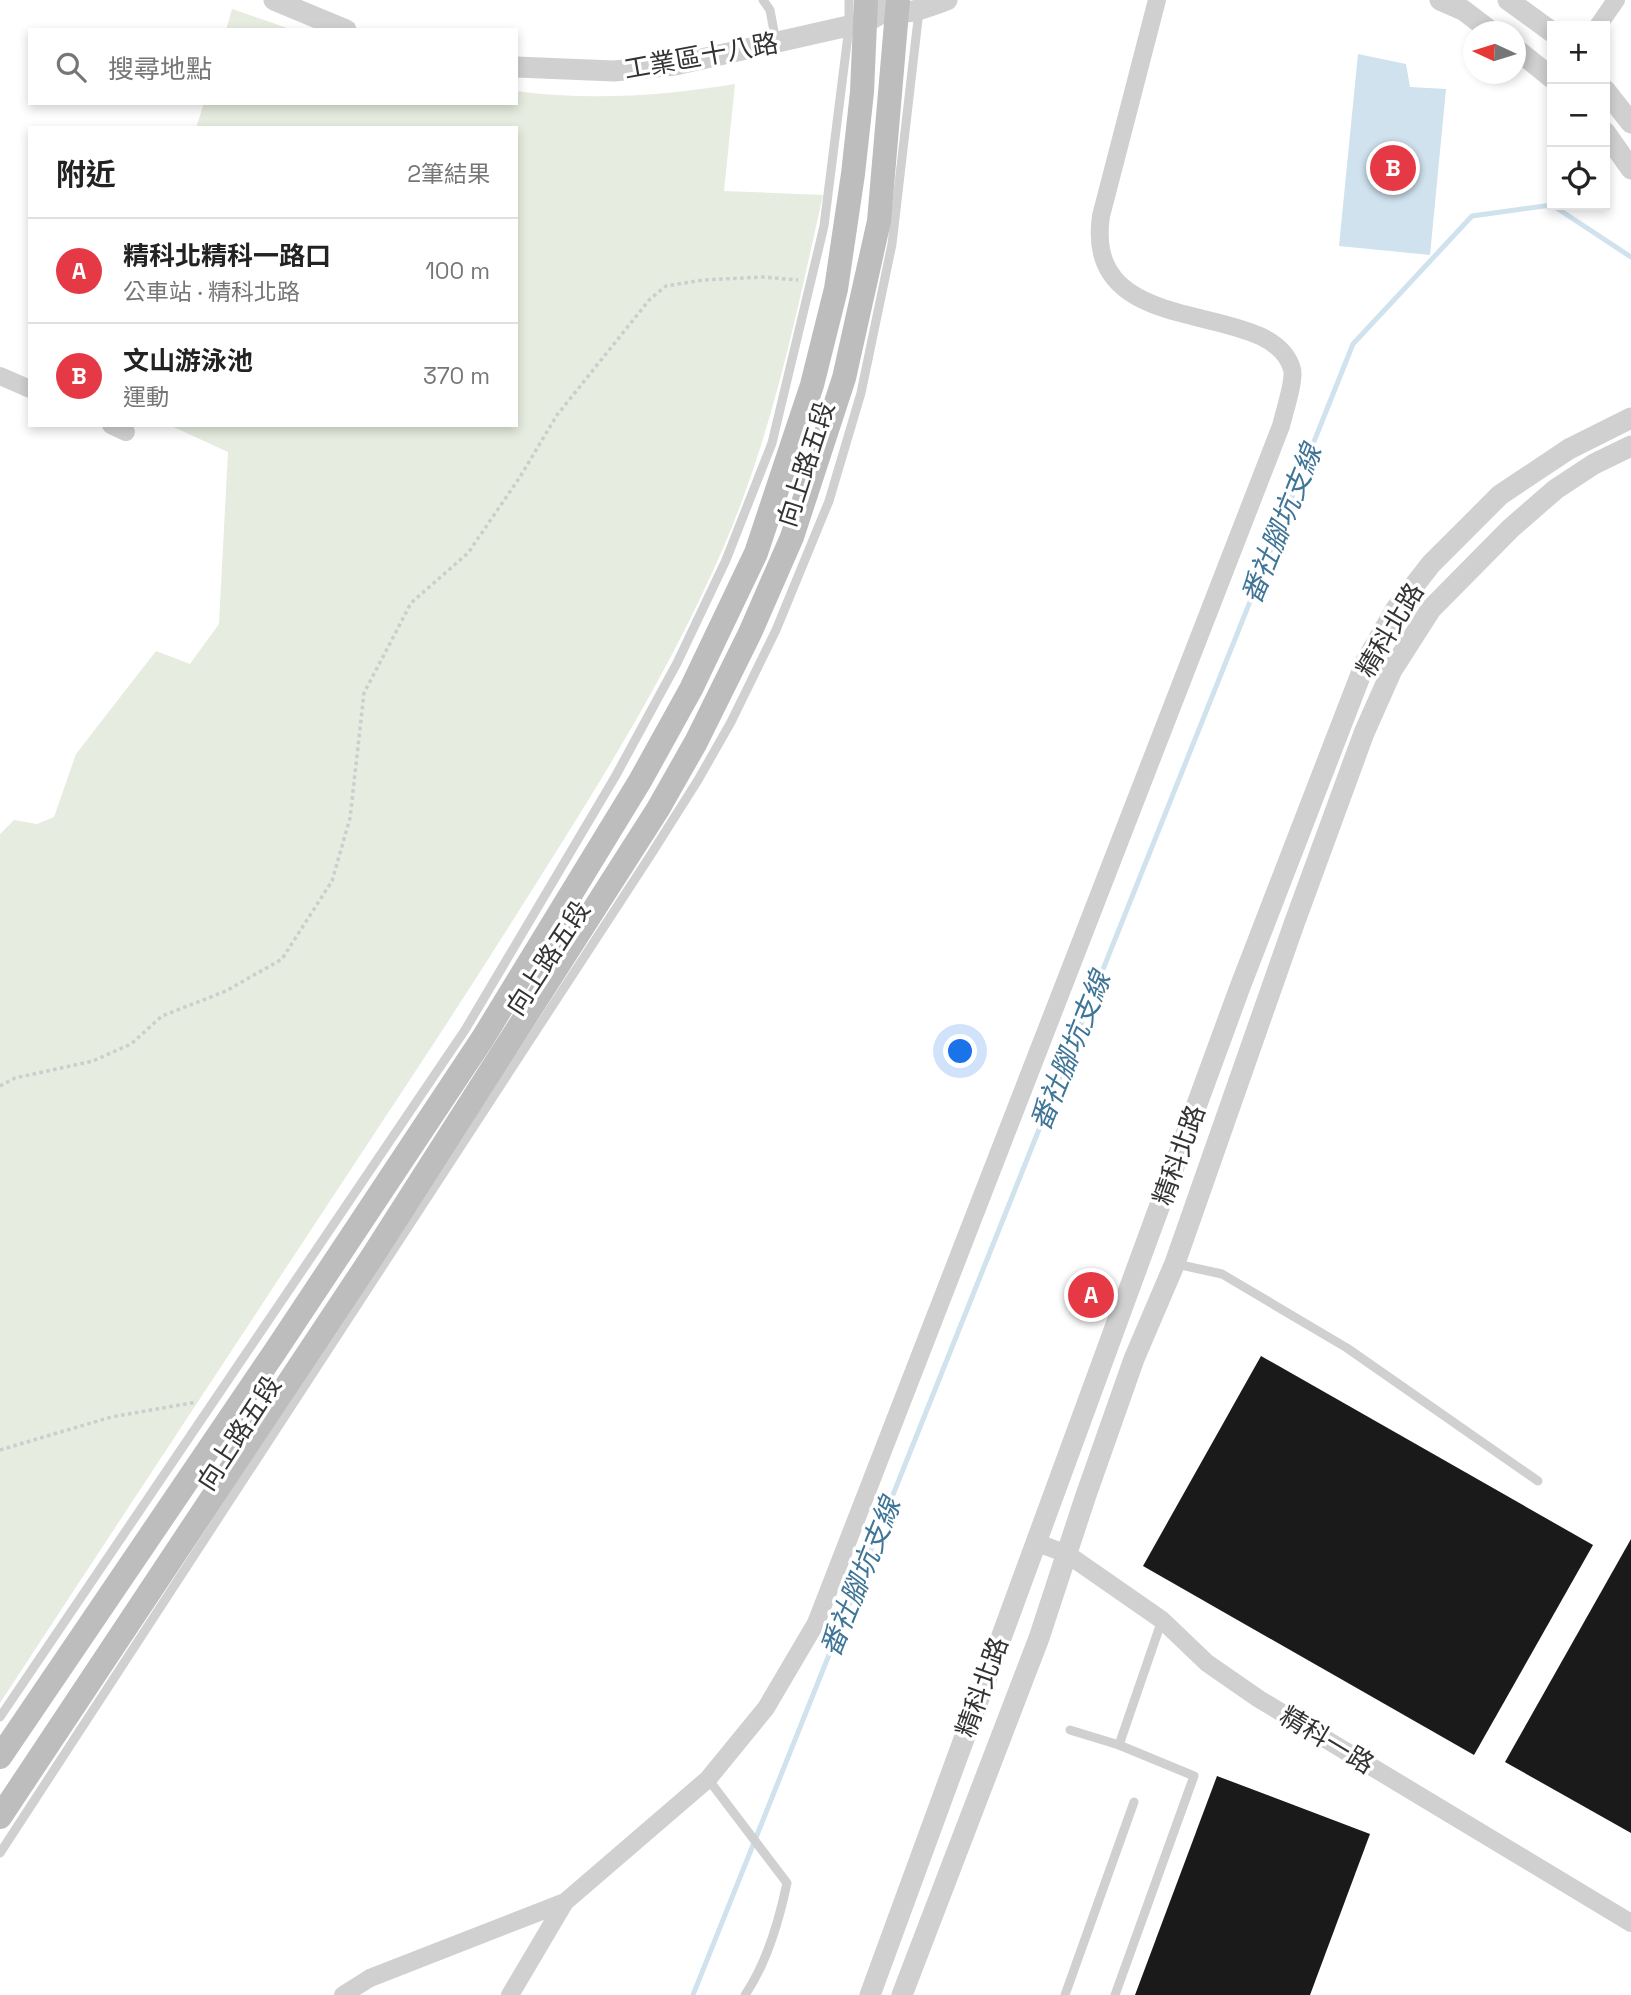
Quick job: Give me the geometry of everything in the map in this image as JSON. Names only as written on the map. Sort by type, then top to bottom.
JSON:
[{"type":"main road","name":"向上路五段","points":[[0,1757],[276,1350],[483,1038],[640,781],[691,689],[756,553],[812,385],[836,289],[862,92],[887,10]]},
{"type":"main road","name":"向上路五段","points":[[0,1817],[372,1257],[651,820],[696,742],[750,633],[792,537],[844,379],[878,222],[887,10]]},
{"type":"street","points":[[274,0],[341,28]]},
{"type":"street","name":"工業區十八路","points":[[518,67],[614,71],[675,65],[776,44],[887,10],[947,0]]},
{"type":"street","points":[[510,1995],[565,1902],[708,1779],[766,1709],[816,1623],[1281,426],[1293,371],[1284,351],[1257,334],[1188,316],[1150,302],[1121,288],[1105,265],[1099,235],[1101,216],[1157,0]]},
{"type":"street","points":[[1440,0],[1463,10],[1478,21]]},
{"type":"street","points":[[1508,0],[1547,28]]},
{"type":"street","points":[[1601,21],[1616,0]]},
{"type":"street","points":[[1526,57],[1547,74]]},
{"type":"street","points":[[1610,96],[1631,122]]},
{"type":"street","points":[[1610,139],[1631,169]]},
{"type":"street","points":[[0,376],[28,388]]},
{"type":"street","name":"精科北路","points":[[870,1995],[1240,987],[1366,661],[1396,609],[1431,564],[1500,495],[1569,449],[1631,418]]},
{"type":"street","name":"精科北路","points":[[902,1995],[1039,1637],[1134,1359],[1175,1264],[1298,912],[1364,733],[1392,670],[1431,609],[1511,528],[1556,489],[1594,464],[1631,446]]},
{"type":"street","name":"精科一路","points":[[1035,1542],[1067,1554],[1162,1620],[1207,1663],[1259,1699],[1631,1923]]},
{"type":"street","points":[[343,1995],[370,1978],[565,1902]]},
{"type":"lane","points":[[763,0],[770,10],[776,44]]},
{"type":"lane","name":"向上路五段","points":[[849,0],[887,10]]},
{"type":"lane","name":"向上路五段","points":[[0,1717],[465,1030],[615,777],[677,663],[726,560],[772,443],[824,226],[887,10]]},
{"type":"lane","name":"向上路五段","points":[[0,1853],[657,845],[698,780],[776,630],[829,501],[861,393],[892,244],[887,10]]},
{"type":"lane","points":[[1175,1264],[1222,1275],[1346,1348],[1538,1481]]},
{"type":"lane","points":[[1119,1745],[1162,1620]]},
{"type":"lane","points":[[1070,1730],[1119,1745],[1194,1776],[1115,1995]]},
{"type":"lane","points":[[708,1779],[787,1884],[781,1911],[755,1980],[745,1995]]},
{"type":"lane","points":[[1065,1995],[1134,1802]]},
{"type":"path","points":[[0,1086],[15,1078],[93,1061],[131,1044],[162,1016],[226,991],[282,959],[332,881],[350,818],[364,693],[411,603],[468,553],[520,477],[557,415],[650,299],[666,286],[763,277],[811,282]]},
{"type":"path","points":[[0,1450],[111,1417],[216,1398]]},
{"type":"shaded area","points":[[232,9],[287,28],[227,28]]},
{"type":"shaded area","points":[[735,84],[724,191],[823,195],[770,416],[724,546],[670,658],[630,730],[528,897],[0,1703],[0,834],[14,820],[37,824],[54,817],[76,754],[156,651],[190,664],[219,624],[228,452],[173,427],[518,427],[518,126],[197,126],[203,105],[518,105],[518,91],[571,96],[680,92]]},
{"type":"water","points":[[1358,54],[1406,64],[1410,87],[1446,89],[1430,255],[1339,246]]},
{"type":"building","points":[[1261,1356],[1593,1545],[1474,1755],[1143,1566]]},
{"type":"building","points":[[1631,1539],[1631,1833],[1505,1762]]},
{"type":"building","points":[[1217,1776],[1370,1834],[1310,1995],[1135,1995]]},
{"type":"waterway","name":"番社腳坑支線","points":[[693,1995],[1353,344],[1472,216],[1552,205],[1631,257]]},
{"type":"place","name":"文山游泳池","points":[[1393,168]]},
{"type":"place","name":"精科北精科一路口","points":[[1091,1295]]}]
